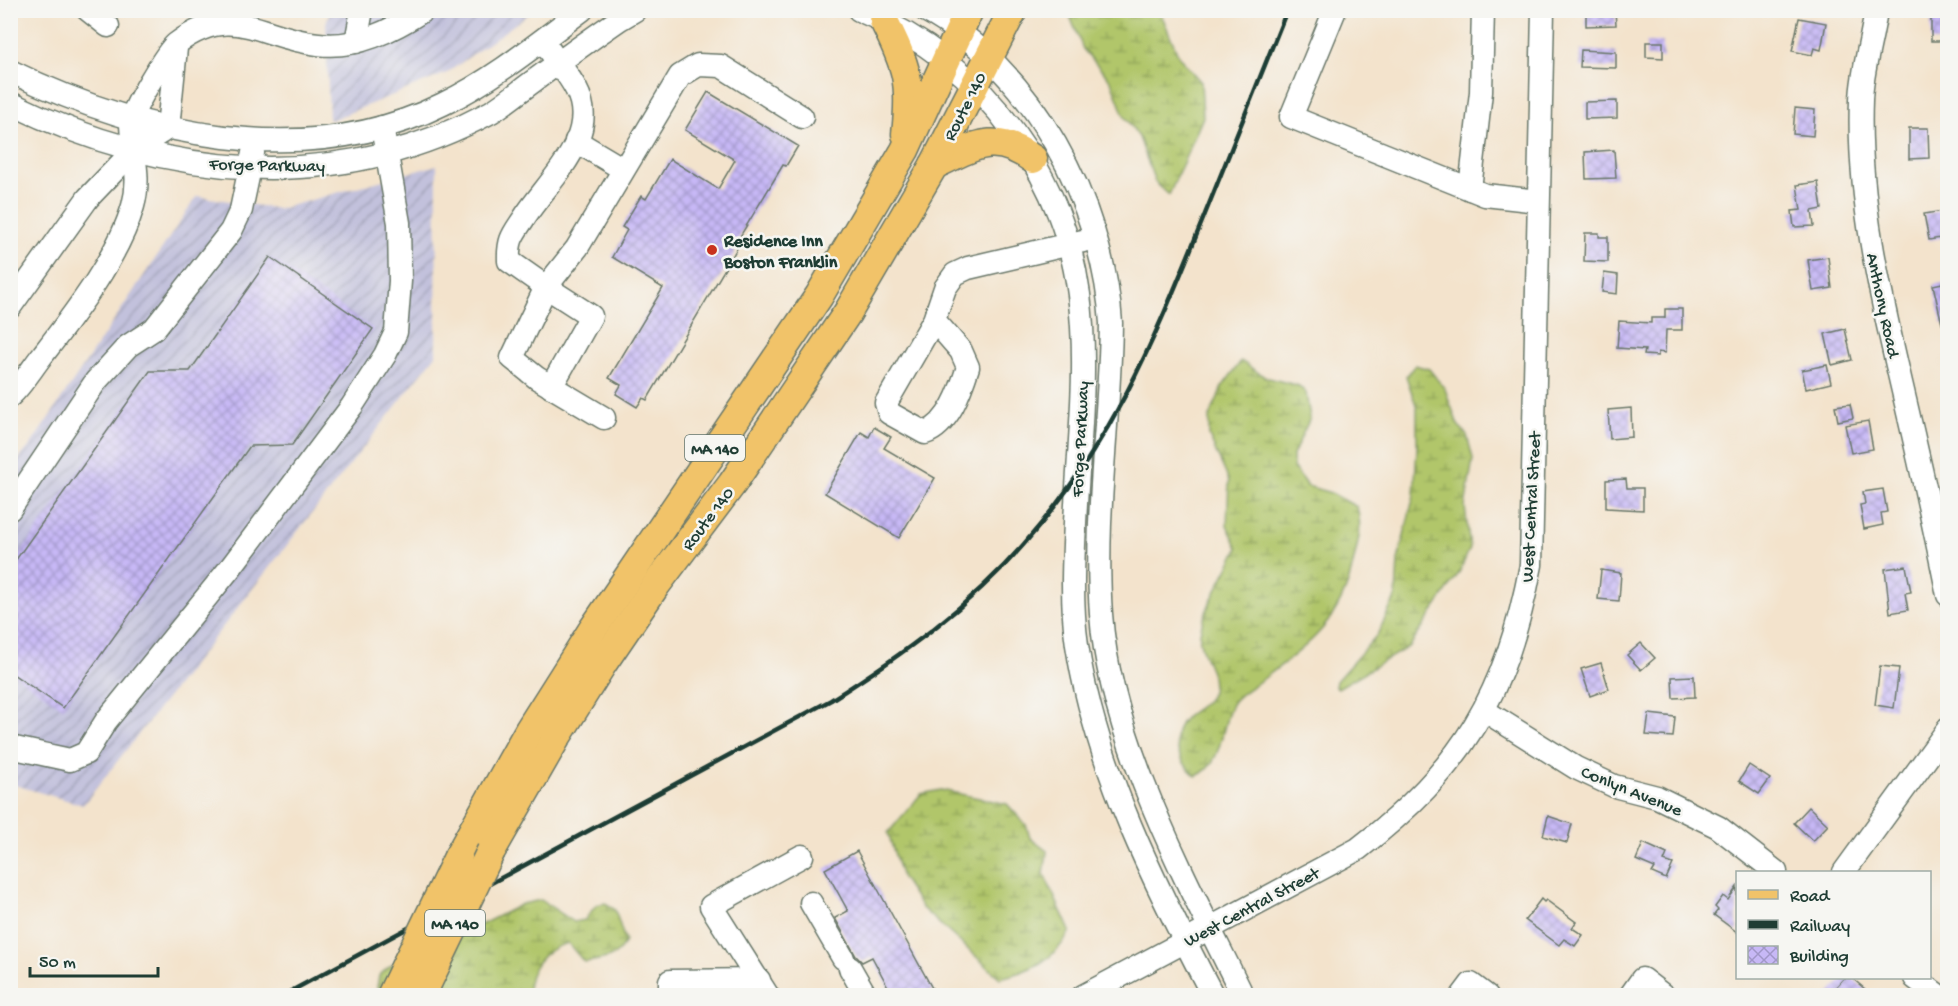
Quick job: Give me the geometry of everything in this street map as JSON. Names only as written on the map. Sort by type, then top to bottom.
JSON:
[{"type":"main road","name":"Route 140","points":[[421,996],[491,851],[556,738],[656,585],[732,484],[848,312],[899,230],[1013,10]]},
{"type":"main road","points":[[872,16],[907,73],[910,102],[905,150]]},
{"type":"main road","name":"Route 140","points":[[391,996],[458,857],[529,730],[593,629],[819,296],[905,150],[965,21]]},
{"type":"main road","points":[[934,165],[970,149],[994,143],[1011,145],[1033,159]]},
{"type":"street","points":[[88,10],[108,26]]},
{"type":"street","points":[[356,42],[362,10]]},
{"type":"street","points":[[10,396],[70,320],[112,252],[132,208],[138,177],[131,118],[170,49],[208,25],[229,23],[250,26],[318,44],[356,42],[398,26],[424,10]]},
{"type":"street","name":"Forge Parkway","points":[[10,71],[54,93],[168,128],[232,140],[322,138],[382,127],[443,104],[582,10]]},
{"type":"street","name":"Forge Parkway","points":[[10,104],[95,138],[219,167],[315,168],[387,153],[440,136],[493,111],[636,10]]},
{"type":"street","name":"Forge Parkway","points":[[925,10],[965,21],[988,58],[1027,104],[1065,160],[1085,202],[1109,292],[1111,323],[1098,553],[1101,617],[1112,678],[1136,767],[1243,996]]},
{"type":"street","points":[[1335,10],[1291,117],[1491,197],[1538,201]]},
{"type":"street","points":[[1470,189],[1481,92],[1484,10]]},
{"type":"street","name":"West Central Street","points":[[1083,996],[1358,849],[1396,820],[1459,752],[1485,711],[1508,656],[1522,610],[1531,565],[1543,10]]},
{"type":"street","name":"Anthony Road","points":[[1876,10],[1861,102],[1862,154],[1870,237],[1887,326],[1919,458],[1947,595]]},
{"type":"street","name":"Forge Parkway","points":[[872,16],[916,38],[948,60],[975,85],[1006,121],[1033,159],[1064,223],[1079,282],[1084,345],[1072,579],[1076,642],[1088,704],[1106,762],[1130,823],[1213,996]]},
{"type":"street","points":[[542,39],[577,90],[585,123],[576,141],[508,242],[509,261],[591,316],[551,387]]},
{"type":"street","points":[[10,307],[88,198],[135,149],[168,128],[177,43]]},
{"type":"street","points":[[604,418],[551,387],[513,358],[546,287],[577,248],[680,76],[698,65],[721,66],[802,117]]},
{"type":"street","points":[[10,747],[70,760],[86,753],[106,721],[231,567],[351,406],[385,355],[396,332],[400,281],[399,223],[382,127]]},
{"type":"street","points":[[10,509],[96,381],[128,346],[154,329],[231,231],[241,210],[252,167],[255,140]]},
{"type":"street","points":[[576,141],[623,169]]},
{"type":"street","points":[[934,320],[962,351],[968,367],[949,411],[935,430],[925,433],[889,414],[886,403],[934,320],[945,288],[955,274],[968,268],[1096,238]]},
{"type":"street","name":"Conlyn Avenue","points":[[1485,711],[1576,768],[1614,786],[1657,797],[1718,827],[1773,871]]},
{"type":"street","points":[[1845,871],[1947,729]]},
{"type":"street","points":[[763,988],[711,906],[802,856]]},
{"type":"street","points":[[811,903],[866,996]]},
{"type":"street","points":[[1630,996],[1642,979],[1664,996]]},
{"type":"street","points":[[1916,979],[1940,996]]},
{"type":"street","points":[[670,996],[669,981],[763,988]]},
{"type":"street","points":[[1462,996],[1470,984],[1487,996]]},
{"type":"shaded area","points":[[330,11],[533,11],[447,73],[329,121],[326,23]]},
{"type":"shaded area","points":[[437,165],[436,355],[83,805],[11,784],[11,468],[30,446],[197,196],[279,209]]},
{"type":"green space","points":[[1068,11],[1160,11],[1179,57],[1201,82],[1203,117],[1169,195],[1155,182],[1139,137],[1124,116],[1111,81],[1083,49]]},
{"type":"green space","points":[[1241,361],[1265,377],[1299,386],[1306,393],[1310,418],[1293,455],[1293,467],[1307,486],[1331,493],[1357,507],[1360,522],[1359,536],[1348,584],[1332,616],[1297,653],[1234,701],[1212,762],[1196,776],[1180,755],[1177,748],[1177,732],[1180,724],[1205,703],[1212,691],[1212,678],[1200,642],[1200,633],[1208,608],[1238,548],[1227,525],[1229,481],[1209,436],[1209,419],[1222,387]]},
{"type":"green space","points":[[1415,365],[1429,369],[1445,389],[1458,425],[1467,435],[1473,459],[1465,507],[1470,548],[1459,573],[1410,646],[1338,688],[1335,687],[1336,681],[1377,635],[1396,596],[1398,560],[1414,495],[1417,408],[1406,376]]},
{"type":"green space","points":[[941,790],[1007,804],[1026,825],[1030,838],[1047,851],[1044,874],[1070,931],[1057,950],[1041,963],[1000,978],[922,908],[902,878],[888,833],[921,794]]},
{"type":"green space","points":[[541,900],[574,922],[585,920],[596,905],[606,903],[615,910],[625,941],[622,947],[608,958],[584,962],[568,943],[551,950],[544,955],[534,969],[530,977],[528,995],[457,995],[446,987],[438,986],[381,993],[377,987],[379,976],[390,966],[449,941],[522,904]]},
{"type":"building","points":[[1586,10],[1615,10],[1616,25],[1586,26]]},
{"type":"building","points":[[1931,10],[1947,10],[1947,41],[1931,41]]},
{"type":"building","points":[[1799,18],[1826,23],[1821,50],[1814,48],[1812,55],[1792,51]]},
{"type":"building","points":[[1646,42],[1663,42],[1663,58],[1646,57]]},
{"type":"building","points":[[1581,50],[1616,52],[1616,68],[1580,67]]},
{"type":"building","name":"Residence Inn Boston Franklin","points":[[708,92],[798,146],[786,166],[783,165],[736,243],[739,245],[647,400],[643,398],[637,407],[616,394],[621,385],[609,378],[663,288],[612,257],[627,230],[622,227],[641,196],[646,199],[670,159],[718,189],[735,160],[685,130]]},
{"type":"building","points":[[1617,101],[1617,118],[1585,119],[1585,102]]},
{"type":"building","points":[[1795,108],[1815,110],[1813,136],[1793,134]]},
{"type":"building","points":[[1909,128],[1928,128],[1929,158],[1909,159]]},
{"type":"building","points":[[1614,150],[1616,178],[1586,179],[1585,152]]},
{"type":"building","points":[[1818,182],[1822,209],[1812,211],[1814,226],[1794,227],[1792,211],[1801,210],[1797,185]]},
{"type":"building","points":[[1942,211],[1947,237],[1929,240],[1924,214]]},
{"type":"building","points":[[1585,233],[1599,233],[1599,237],[1608,237],[1608,262],[1584,261]]},
{"type":"building","points":[[270,257],[373,329],[292,445],[250,446],[63,708],[10,672],[10,568],[150,371],[190,371]]},
{"type":"building","points":[[1828,257],[1832,288],[1813,291],[1808,260]]},
{"type":"building","points":[[1604,273],[1618,275],[1617,294],[1602,292]]},
{"type":"building","points":[[1947,282],[1947,323],[1942,324],[1933,285]]},
{"type":"building","points":[[1665,309],[1682,309],[1682,330],[1666,330],[1665,353],[1658,352],[1658,356],[1644,355],[1645,350],[1617,348],[1619,321],[1651,323],[1651,318],[1665,318]]},
{"type":"building","points":[[1845,329],[1852,360],[1832,365],[1825,334]]},
{"type":"building","points":[[1827,365],[1831,383],[1806,389],[1802,370]]},
{"type":"building","points":[[1850,404],[1853,418],[1838,421],[1835,406]]},
{"type":"building","points":[[1631,408],[1632,437],[1610,439],[1608,410]]},
{"type":"building","points":[[1868,421],[1873,449],[1851,453],[1845,425]]},
{"type":"building","points":[[874,427],[891,437],[884,448],[935,478],[899,538],[825,493],[861,432],[869,437]]},
{"type":"building","points":[[1626,479],[1627,488],[1643,488],[1643,510],[1606,508],[1606,480]]},
{"type":"building","points":[[1883,489],[1887,512],[1881,513],[1883,525],[1864,529],[1860,505],[1865,504],[1863,492]]},
{"type":"building","points":[[1906,566],[1911,592],[1905,593],[1908,610],[1890,613],[1885,569]]},
{"type":"building","points":[[1601,570],[1621,573],[1619,601],[1598,599]]},
{"type":"building","points":[[1641,643],[1655,658],[1641,670],[1627,655]]},
{"type":"building","points":[[1601,663],[1609,689],[1590,696],[1581,669]]},
{"type":"building","points":[[1880,666],[1899,668],[1894,708],[1875,705]]},
{"type":"building","points":[[1694,676],[1695,697],[1673,698],[1672,677]]},
{"type":"building","points":[[1649,714],[1675,717],[1673,737],[1646,735]]},
{"type":"building","points":[[1749,765],[1770,779],[1759,794],[1739,781]]},
{"type":"building","points":[[1809,807],[1828,825],[1813,841],[1794,823]]},
{"type":"building","points":[[1548,816],[1572,824],[1567,843],[1543,836]]},
{"type":"building","points":[[1643,843],[1667,854],[1664,861],[1673,864],[1666,879],[1652,873],[1655,868],[1636,860]]},
{"type":"building","points":[[857,851],[933,990],[922,996],[893,996],[872,957],[862,962],[856,956],[835,918],[848,911],[825,869]]},
{"type":"building","points":[[1736,888],[1736,931],[1714,915],[1718,910],[1715,907],[1723,896],[1728,900]]},
{"type":"building","points":[[1541,899],[1544,902],[1546,900],[1576,922],[1572,928],[1583,935],[1575,946],[1564,939],[1559,945],[1525,920]]},
{"type":"building","points":[[1843,979],[1853,979],[1873,996],[1828,996]]},
{"type":"railway","points":[[282,996],[831,700],[934,629],[981,589],[1024,544],[1054,507],[1105,433],[1126,394],[1164,315],[1287,10]]},
{"type":"place","name":"Residence Inn Boston Franklin","points":[[712,250]]}]
